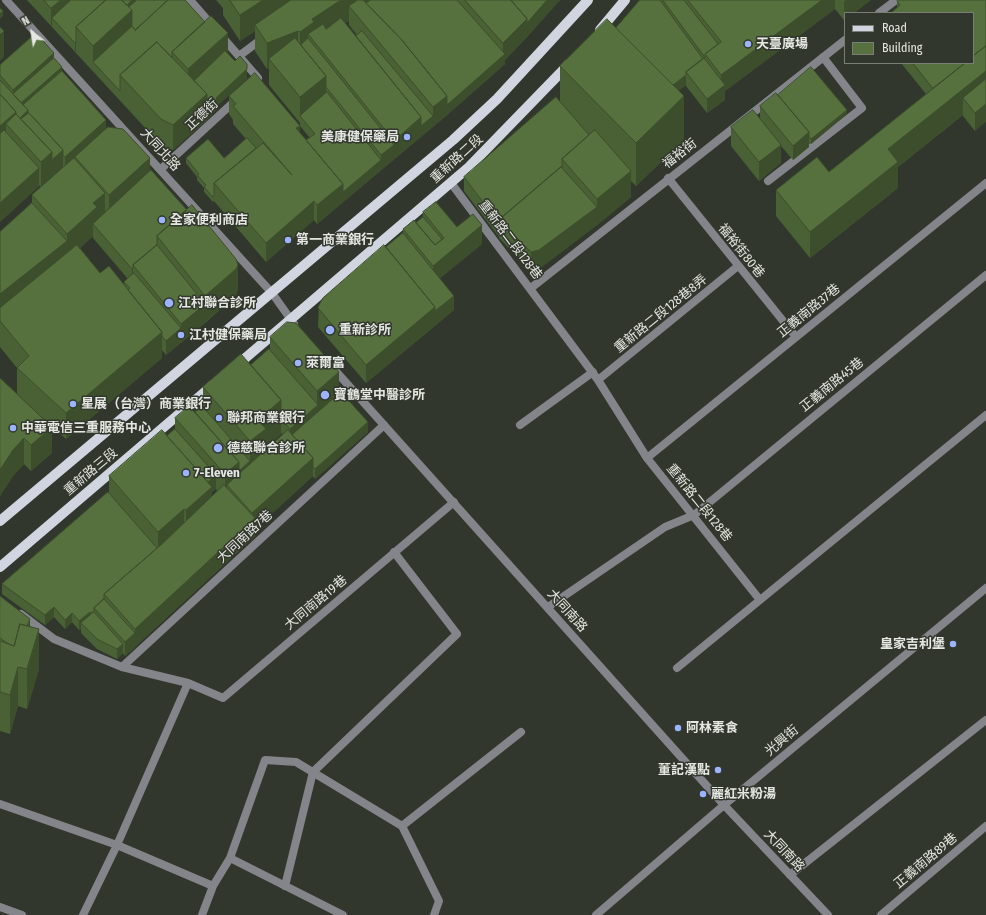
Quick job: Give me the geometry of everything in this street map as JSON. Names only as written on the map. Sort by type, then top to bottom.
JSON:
[{"type":"main road","name":"重新路二段","points":[[272,293],[452,140],[497,99],[588,0]]},
{"type":"main road","points":[[595,36],[625,0]]},
{"type":"main road","name":"重新路二段","points":[[290,320],[469,167],[527,110],[574,59]]},
{"type":"main road","name":"重新路三段","points":[[0,521],[272,293]]},
{"type":"main road","name":"重新路三段","points":[[0,567],[290,320]]},
{"type":"street","name":"大同北路","points":[[6,0],[36,37],[119,129],[161,169],[272,293],[290,320]]},
{"type":"street","name":"正德街","points":[[161,169],[244,92],[261,81],[190,0]]},
{"type":"street","points":[[880,12],[896,0]]},
{"type":"street","points":[[239,56],[271,32]]},
{"type":"street","name":"福裕街","points":[[531,288],[668,178],[844,41]]},
{"type":"street","points":[[768,181],[862,108],[823,57]]},
{"type":"street","name":"福裕街80巷","points":[[668,178],[796,337]]},
{"type":"street","name":"重新路二段128巷","points":[[451,183],[593,372],[647,458],[694,515],[760,600]]},
{"type":"street","name":"正義南路37巷","points":[[647,458],[986,183]]},
{"type":"street","name":"重新路二段128巷8弄","points":[[598,380],[738,266]]},
{"type":"street","name":"正義南路45巷","points":[[548,607],[665,527],[694,515],[986,275]]},
{"type":"street","points":[[290,320],[300,331]]},
{"type":"street","name":"大同南路","points":[[326,360],[724,805],[828,915]]},
{"type":"street","points":[[520,425],[593,372]]},
{"type":"street","points":[[677,668],[986,415]]},
{"type":"street","name":"大同南路7巷","points":[[122,668],[384,425]]},
{"type":"street","name":"大同南路19巷","points":[[188,683],[224,698],[454,502]]},
{"type":"street","points":[[285,886],[313,772],[457,634],[394,552]]},
{"type":"street","name":"光興街","points":[[596,915],[724,805],[986,588]]},
{"type":"street","points":[[12,607],[54,639],[122,668],[188,683],[117,845],[83,915]]},
{"type":"street","points":[[790,875],[986,720]]},
{"type":"street","points":[[402,826],[521,732]]},
{"type":"street","points":[[202,915],[213,886],[230,858],[265,760],[296,762],[402,826],[439,901],[434,915]]},
{"type":"street","points":[[0,804],[117,845],[213,886]]},
{"type":"street","name":"正義南路89巷","points":[[881,915],[986,826]]},
{"type":"street","points":[[230,858],[343,915]]},
{"type":"street","points":[[0,907],[22,915]]},
{"type":"building","points":[[44,0],[61,0],[51,8]]},
{"type":"building","points":[[71,0],[106,0],[76,27],[76,43],[52,18]]},
{"type":"building","points":[[106,0],[122,0],[132,10],[93,46],[76,27]]},
{"type":"building","points":[[122,0],[132,0],[127,5]]},
{"type":"building","points":[[137,0],[168,0],[135,30],[132,26],[132,10],[129,7]]},
{"type":"building","points":[[168,0],[185,0],[205,22],[172,52],[172,58],[157,42],[120,75],[120,91],[93,62],[132,26],[135,30]]},
{"type":"building","points":[[230,0],[263,0],[240,15]]},
{"type":"building","points":[[291,0],[341,0],[312,19],[314,22],[300,32],[298,31],[267,43],[255,25]]},
{"type":"building","points":[[358,0],[363,0],[401,39],[447,96],[433,107],[349,6]]},
{"type":"building","points":[[371,0],[457,0],[505,54],[447,105],[447,96],[401,39],[366,3]]},
{"type":"building","points":[[465,0],[511,0],[527,19],[503,43]]},
{"type":"building","points":[[511,0],[547,0],[527,23],[527,19]]},
{"type":"building","points":[[640,0],[660,0],[703,59],[686,72],[686,75],[673,85],[616,28]]},
{"type":"building","points":[[663,0],[684,0],[718,44],[705,54],[705,57]]},
{"type":"building","points":[[688,0],[822,0],[721,75],[705,54],[721,42]]},
{"type":"building","points":[[986,0],[986,46],[974,55],[974,12],[892,12],[900,5],[897,1]]},
{"type":"building","points":[[211,16],[228,33],[188,69],[172,52]]},
{"type":"building","points":[[341,18],[421,117],[394,141],[308,34],[323,24],[326,29]]},
{"type":"building","points":[[607,19],[684,96],[636,143],[560,66]]},
{"type":"building","points":[[0,27],[4,31],[0,35]]},
{"type":"building","points":[[362,31],[433,116],[421,126],[421,117],[356,36]]},
{"type":"building","points":[[36,33],[54,53],[13,90],[0,75],[0,65]]},
{"type":"building","points":[[295,38],[326,76],[300,97],[269,59]]},
{"type":"building","points":[[308,38],[394,145],[381,155],[326,87],[326,76],[301,45]]},
{"type":"building","points":[[157,42],[207,94],[173,125],[161,119],[120,75]]},
{"type":"building","points":[[986,46],[986,71],[888,149],[898,162],[810,232],[776,190],[817,157],[829,172],[964,64],[974,64],[974,55]]},
{"type":"building","points":[[225,51],[235,61],[240,56],[247,64],[247,69],[216,98],[217,99],[207,109],[207,94],[194,81]]},
{"type":"building","points":[[54,58],[62,67],[21,103],[13,94]]},
{"type":"building","points":[[704,58],[725,85],[707,99],[686,72]]},
{"type":"building","points":[[914,64],[964,64],[933,88]]},
{"type":"building","points":[[811,67],[847,110],[811,139],[809,137],[809,132],[778,95]]},
{"type":"building","points":[[62,71],[106,120],[65,157],[63,155],[63,150],[28,113],[28,110],[23,105]]},
{"type":"building","points":[[255,73],[300,126],[296,128],[343,184],[317,205],[314,201],[266,243],[214,183],[263,143],[292,175],[233,106],[236,104],[229,96]]},
{"type":"building","points":[[986,79],[986,104],[975,113],[963,98]]},
{"type":"building","points":[[0,80],[28,110],[20,118],[0,94]]},
{"type":"building","points":[[327,92],[381,160],[343,192],[343,184],[306,140],[315,134],[300,116]]},
{"type":"building","points":[[776,93],[809,132],[793,146],[760,106]]},
{"type":"building","points":[[0,94],[16,112],[0,126]]},
{"type":"building","points":[[556,97],[589,135],[562,159],[562,168],[561,167],[499,220],[499,223],[464,177]]},
{"type":"building","points":[[753,110],[781,145],[759,162],[731,127]]},
{"type":"building","points":[[29,113],[63,150],[52,160],[52,152],[21,119]]},
{"type":"building","points":[[16,114],[52,152],[41,162],[6,124]]},
{"type":"building","points":[[108,127],[123,129],[150,158],[109,195],[75,157]]},
{"type":"building","points":[[4,130],[39,168],[0,203],[0,134]]},
{"type":"building","points":[[595,130],[631,171],[597,199],[562,159]]},
{"type":"building","points":[[247,138],[256,148],[214,183],[213,197],[204,187],[206,185],[197,175],[199,174],[186,158],[208,139],[224,158]]},
{"type":"building","points":[[74,158],[105,193],[93,203],[97,207],[67,234],[32,195]]},
{"type":"building","points":[[561,167],[597,207],[539,250],[531,252],[499,220]]},
{"type":"building","points":[[151,170],[187,210],[157,236],[157,245],[133,265],[132,269],[93,224]]},
{"type":"building","points":[[436,202],[457,227],[473,214],[482,225],[433,266],[403,229],[414,220],[435,245],[444,238],[423,212]]},
{"type":"building","points":[[32,203],[67,241],[0,294],[0,232]]},
{"type":"building","points":[[192,205],[236,259],[238,265],[236,269],[205,296],[157,236]]},
{"type":"building","points":[[423,217],[442,239],[435,245],[416,223]]},
{"type":"building","points":[[403,233],[454,296],[435,311],[435,307],[386,247]]},
{"type":"building","points":[[77,245],[100,273],[109,266],[162,332],[66,413],[17,368],[29,356],[0,321],[0,308]]},
{"type":"building","points":[[157,245],[205,304],[181,324],[133,265]]},
{"type":"building","points":[[384,245],[435,307],[366,365],[318,308],[323,298]]},
{"type":"building","points":[[134,273],[181,328],[166,341],[162,336],[162,332],[128,290],[130,288],[124,282]]},
{"type":"building","points":[[287,322],[296,323],[339,372],[317,391],[270,337]]},
{"type":"building","points":[[269,349],[318,405],[290,429],[281,418],[281,400],[251,365]]},
{"type":"building","points":[[241,354],[281,400],[258,420],[266,429],[250,441],[203,387]]},
{"type":"building","points":[[0,378],[52,427],[31,445],[24,438],[13,450],[0,470]]},
{"type":"building","points":[[341,392],[368,422],[315,469],[313,467],[313,458],[292,435]]},
{"type":"building","points":[[189,406],[239,462],[225,474],[175,418]]},
{"type":"building","points":[[202,406],[250,461],[239,471],[239,462],[195,412]]},
{"type":"building","points":[[175,429],[216,475],[208,482],[167,436]]},
{"type":"building","points":[[162,430],[212,487],[158,532],[109,476]]},
{"type":"building","points":[[288,430],[313,458],[252,513],[227,485]]},
{"type":"building","points":[[224,485],[255,518],[135,629],[104,594],[162,544]]},
{"type":"building","points":[[108,492],[157,548],[104,594],[104,599],[94,608],[94,611],[91,613],[90,612],[79,621],[72,613],[65,620],[54,607],[45,615],[2,584]]},
{"type":"building","points":[[0,596],[30,619],[27,626],[20,624],[14,646],[0,638]]},
{"type":"building","points":[[104,599],[135,633],[125,642],[94,608]]},
{"type":"building","points":[[94,612],[123,644],[117,649],[97,639],[81,623]]},
{"type":"building","points":[[20,624],[39,629],[27,669],[18,667],[10,695],[0,692],[0,641],[14,646]]},
{"type":"place","name":"天臺廣場","points":[[748,44]]},
{"type":"place","name":"美康健保藥局","points":[[407,137]]},
{"type":"place","name":"全家便利商店","points":[[162,220]]},
{"type":"place","name":"第一商業銀行","points":[[288,240]]},
{"type":"place","name":"江村聯合診所","points":[[169,303]]},
{"type":"place","name":"重新診所","points":[[330,330]]},
{"type":"place","name":"江村健保藥局","points":[[181,335]]},
{"type":"place","name":"萊爾富","points":[[298,363]]},
{"type":"place","name":"寶鶴堂中醫診所","points":[[325,395]]},
{"type":"place","name":"星展（台灣）商業銀行","points":[[73,404]]},
{"type":"place","name":"聯邦商業銀行","points":[[219,418]]},
{"type":"place","name":"中華電信三重服務中心","points":[[13,428]]},
{"type":"place","name":"德慈聯合診所","points":[[218,448]]},
{"type":"place","name":"7-Eleven","points":[[186,473]]},
{"type":"place","name":"皇家吉利堡","points":[[953,644]]},
{"type":"place","name":"阿林素食","points":[[678,728]]},
{"type":"place","name":"董記漢點","points":[[718,770]]},
{"type":"place","name":"麗紅米粉湯","points":[[703,794]]}]
